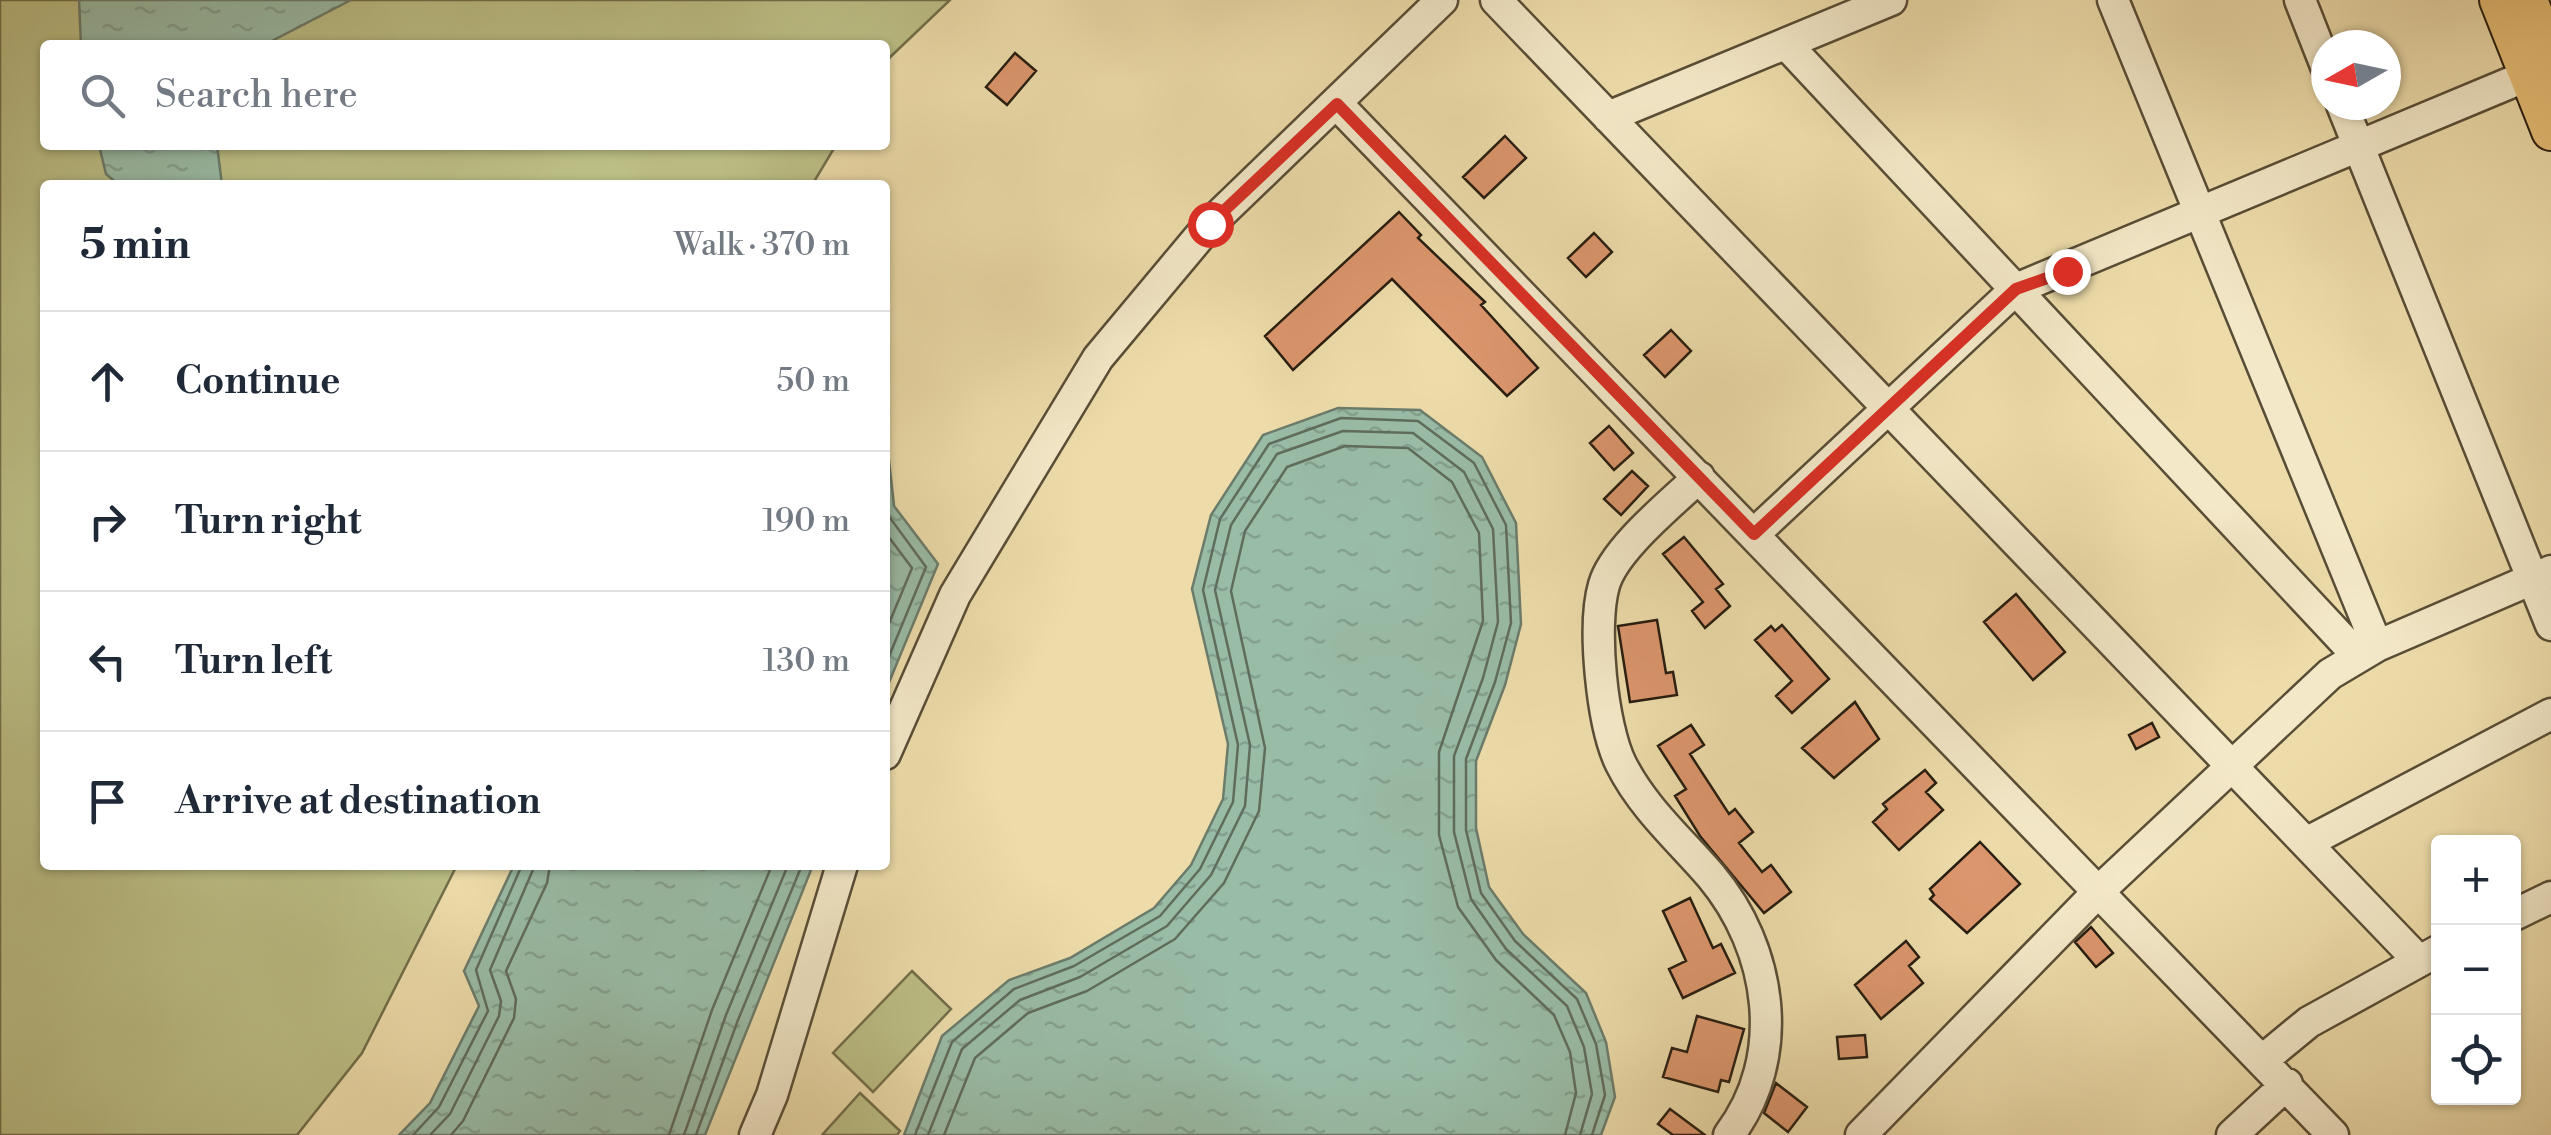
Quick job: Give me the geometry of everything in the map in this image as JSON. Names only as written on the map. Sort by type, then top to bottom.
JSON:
[{"type":"main road","points":[[2498,0],[2544,68]]},
{"type":"main road","points":[[2528,0],[2544,68],[2551,131]]},
{"type":"street","points":[[890,743],[956,595],[1098,358],[1210,224],[1442,0]]},
{"type":"street","points":[[1496,0],[2306,843],[2428,956],[2308,1022],[2264,1059]]},
{"type":"street","points":[[1608,117],[1891,0]]},
{"type":"street","points":[[2112,0],[2199,211],[2367,650]]},
{"type":"street","points":[[2300,0],[2312,30]]},
{"type":"street","points":[[1788,45],[2016,289],[2367,650]]},
{"type":"street","points":[[1754,534],[2016,289],[2544,68]]},
{"type":"street","points":[[1337,104],[2264,1059],[2333,1135]]},
{"type":"street","points":[[2348,120],[2542,574],[2551,626]]},
{"type":"street","points":[[1698,477],[1631,544],[1604,584],[1600,654],[1606,724],[1622,765],[1660,822],[1714,879],[1752,943],[1768,999],[1762,1064],[1746,1112],[1729,1135]]},
{"type":"street","points":[[1862,1135],[2100,890],[2330,674],[2367,650],[2542,574]]},
{"type":"street","points":[[2306,843],[2551,714]]},
{"type":"street","points":[[755,1135],[772,1095],[840,870]]},
{"type":"street","points":[[2521,911],[2551,896]]},
{"type":"street","points":[[2232,1135],[2287,1084]]},
{"type":"green space","points":[[0,0],[950,0],[890,57],[890,40],[40,40],[40,150],[833,150],[815,180],[40,180],[40,870],[454,870],[362,1053],[297,1135],[0,1135]]},
{"type":"green space","points":[[912,971],[951,1009],[873,1092],[833,1053]]},
{"type":"green space","points":[[860,1093],[900,1131],[897,1135],[822,1135]]},
{"type":"water","points":[[79,0],[351,0],[274,40],[81,40]]},
{"type":"water","points":[[100,150],[218,150],[221,180],[113,180],[106,174]]},
{"type":"water","points":[[1338,408],[1420,410],[1482,457],[1516,523],[1521,624],[1505,685],[1476,761],[1476,828],[1489,887],[1523,934],[1586,993],[1606,1042],[1615,1097],[1601,1135],[904,1135],[942,1036],[1009,980],[1070,958],[1154,908],[1191,865],[1223,799],[1228,744],[1192,589],[1211,515],[1263,435]]},
{"type":"water","points":[[890,470],[894,506],[938,564],[890,680]]},
{"type":"water","points":[[512,870],[811,870],[705,1135],[399,1135],[430,1103],[479,1006],[464,971]]},
{"type":"building","points":[[1015,53],[1036,71],[1007,105],[986,87]]},
{"type":"building","points":[[1505,136],[1526,158],[1484,198],[1463,177]]},
{"type":"building","points":[[1399,212],[1421,235],[1418,238],[1485,302],[1481,305],[1538,368],[1507,396],[1392,279],[1293,370],[1265,336]]},
{"type":"building","points":[[1594,233],[1612,252],[1586,277],[1568,258]]},
{"type":"building","points":[[1671,330],[1691,351],[1665,377],[1644,355]]},
{"type":"building","points":[[1609,426],[1633,453],[1614,470],[1590,443]]},
{"type":"building","points":[[1632,471],[1648,486],[1621,515],[1604,499]]},
{"type":"building","points":[[1684,537],[1723,584],[1716,589],[1730,606],[1705,628],[1692,611],[1703,602],[1663,554]]},
{"type":"building","points":[[2016,594],[2065,652],[2033,680],[1984,622]]},
{"type":"building","points":[[1657,620],[1666,673],[1673,672],[1677,695],[1630,702],[1618,626]]},
{"type":"building","points":[[1782,625],[1829,679],[1792,713],[1776,696],[1792,681],[1755,640],[1771,626],[1775,631]]},
{"type":"building","points":[[1855,702],[1879,739],[1834,778],[1802,748]]},
{"type":"building","points":[[2152,723],[2159,737],[2136,749],[2129,735]]},
{"type":"building","points":[[1691,725],[1704,745],[1690,754],[1729,814],[1735,809],[1753,832],[1739,843],[1762,872],[1771,865],[1791,892],[1764,913],[1700,836],[1675,796],[1686,789],[1658,746]]},
{"type":"building","points":[[1925,770],[1936,783],[1926,792],[1943,810],[1899,850],[1873,822],[1887,809],[1883,804]]},
{"type":"building","points":[[1980,842],[2020,884],[1967,933],[1930,899],[1934,895],[1930,889]]},
{"type":"building","points":[[1690,898],[1713,948],[1721,944],[1735,973],[1683,998],[1669,969],[1686,961],[1663,911]]},
{"type":"building","points":[[2091,927],[2113,953],[2096,967],[2075,942]]},
{"type":"building","points":[[1906,941],[1919,957],[1909,966],[1923,983],[1881,1019],[1855,985]]},
{"type":"building","points":[[1697,1016],[1744,1029],[1729,1082],[1721,1080],[1718,1092],[1663,1077],[1672,1048],[1687,1052]]},
{"type":"building","points":[[1865,1035],[1867,1057],[1839,1059],[1837,1037]]},
{"type":"building","points":[[1776,1083],[1807,1107],[1788,1132],[1764,1113]]},
{"type":"building","points":[[1670,1109],[1705,1135],[1673,1135],[1658,1124]]},
{"type":"route","points":[[1210,224],[1337,104],[1754,534],[2016,289],[2067,271]]}]
